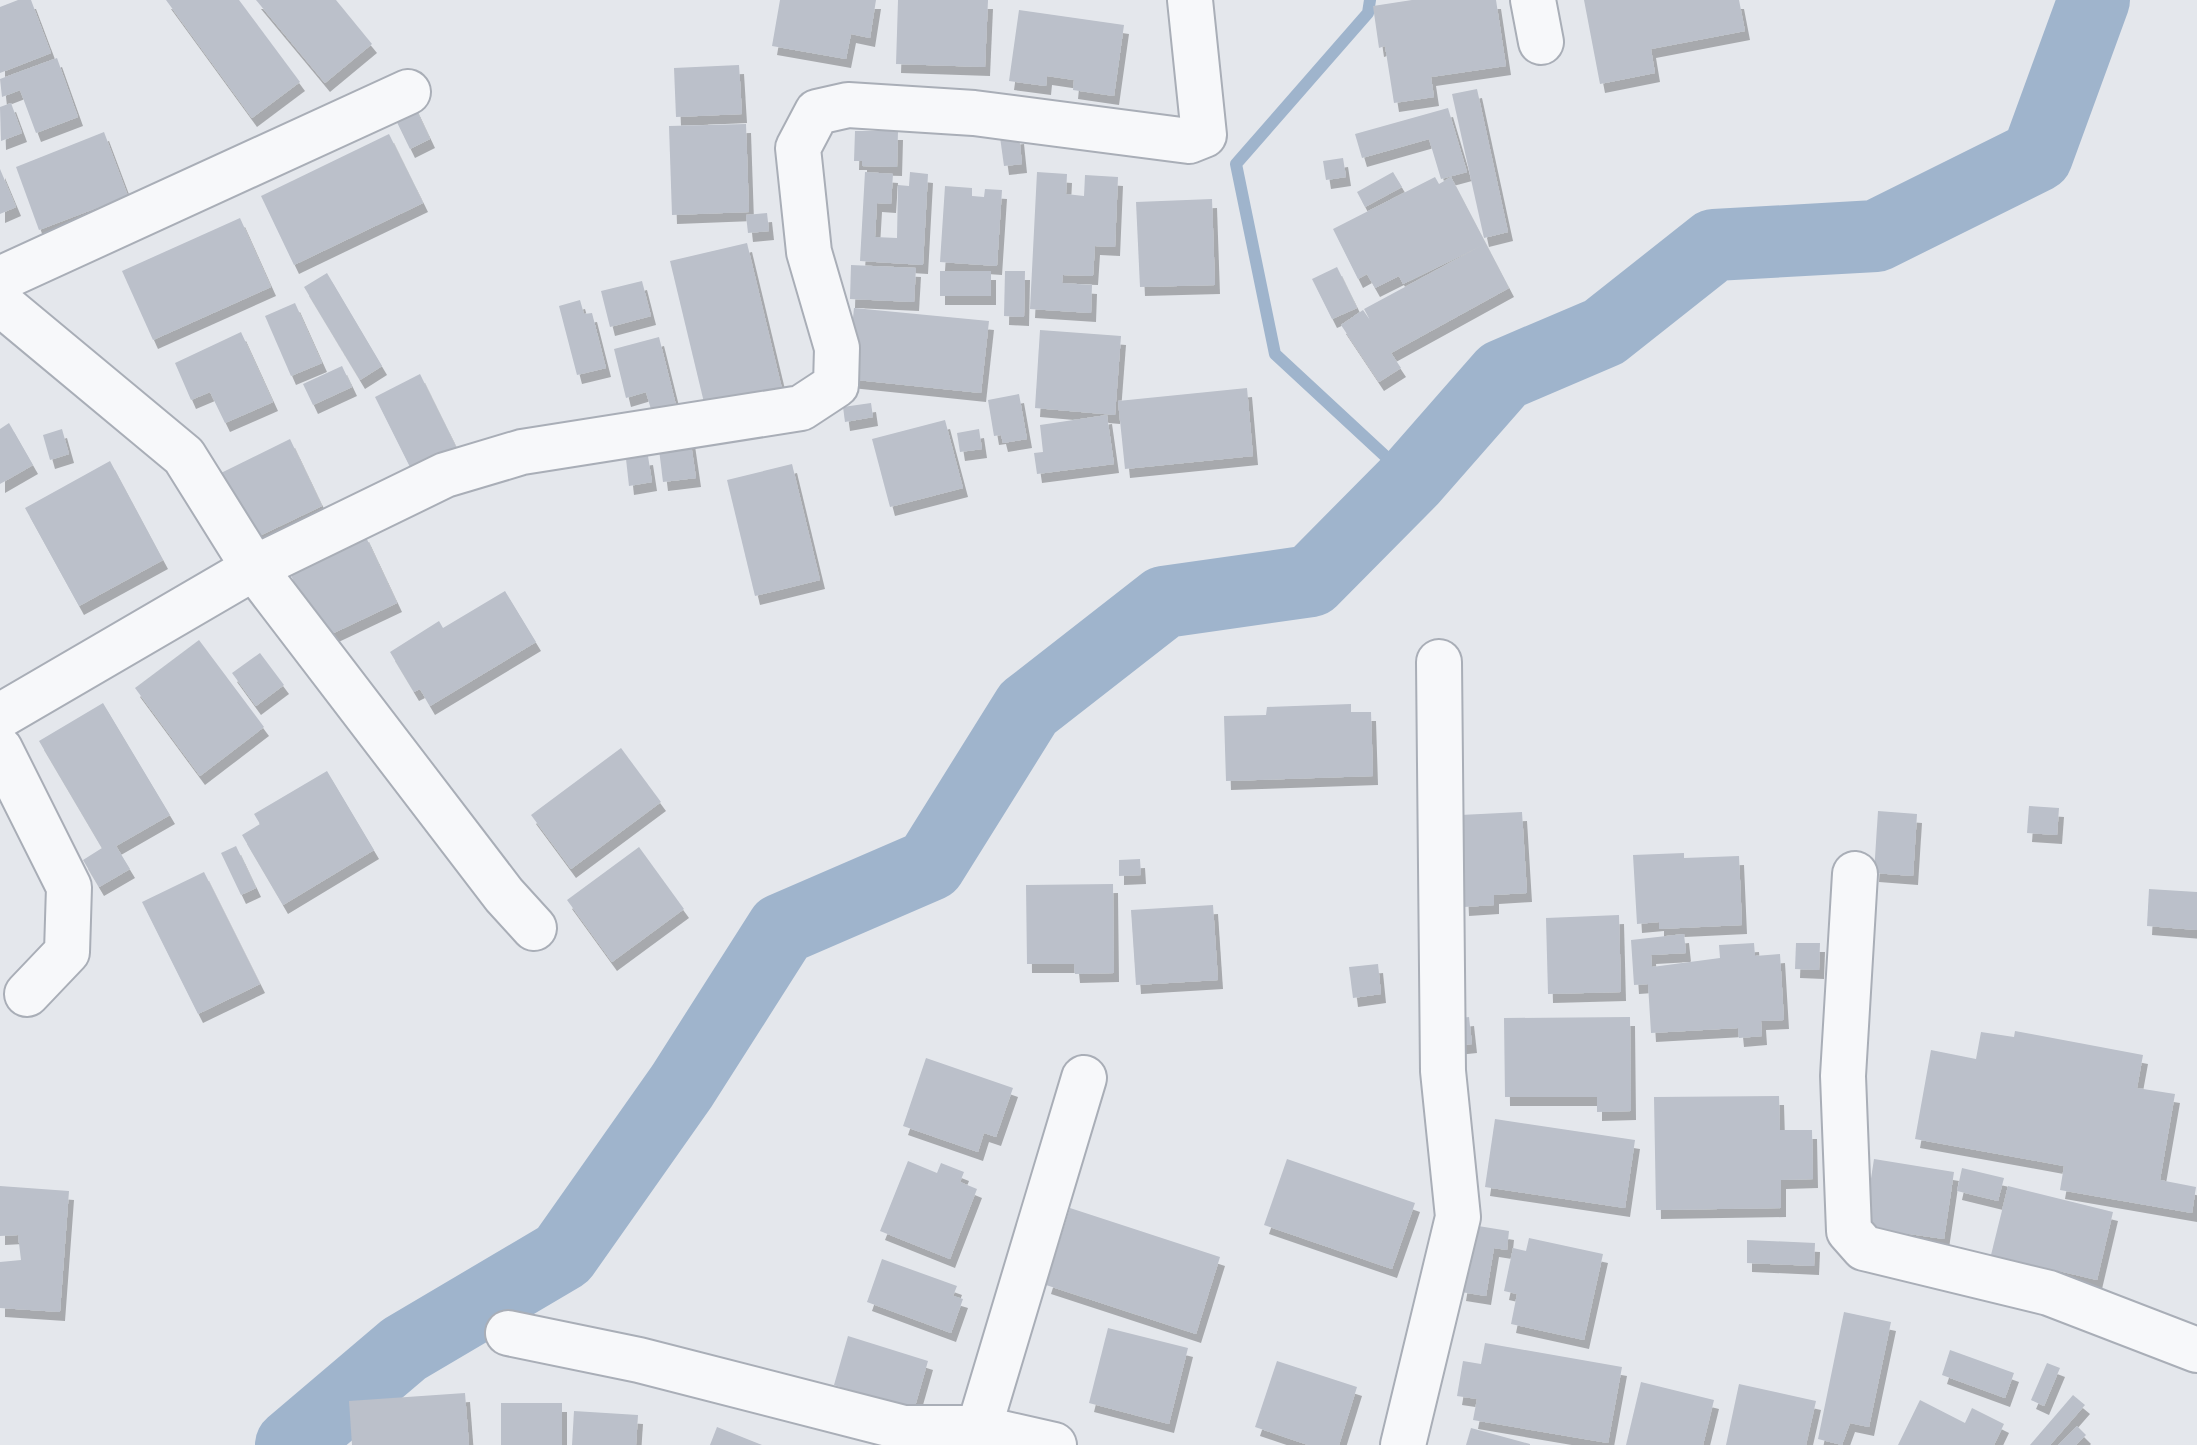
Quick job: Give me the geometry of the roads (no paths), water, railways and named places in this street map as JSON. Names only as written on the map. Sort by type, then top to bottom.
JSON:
[{"type":"street","points":[[0,716],[254,568],[445,475],[522,452],[801,408],[836,385],[837,348],[809,252],[798,148],[817,112],[848,105],[974,113],[1189,141],[1204,135],[1190,0]]},
{"type":"street","points":[[1533,0],[1541,42]]},
{"type":"street","points":[[0,279],[408,92]]},
{"type":"street","points":[[0,303],[184,456],[254,568],[504,895],[534,928]]},
{"type":"street","points":[[1403,1445],[1458,1217],[1443,1071],[1439,662]]},
{"type":"street","points":[[0,749],[69,887],[67,952],[27,994]]},
{"type":"street","points":[[1855,874],[1843,1076],[1849,1231],[1864,1248],[2049,1293],[2197,1350]]},
{"type":"street","points":[[979,1428],[1084,1078]]},
{"type":"street","points":[[508,1333],[639,1360],[904,1428],[979,1428],[1054,1445]]},
{"type":"waterway","points":[[1370,0],[1368,13],[1236,164],[1275,354],[1411,480]]},
{"type":"waterway","points":[[291,1445],[404,1349],[563,1255],[682,1086],[782,929],[930,865],[1028,708],[1164,602],[1311,581],[1411,480],[1503,375],[1604,332],[1714,245],[1876,236],[2037,156],[2094,0]]}]
